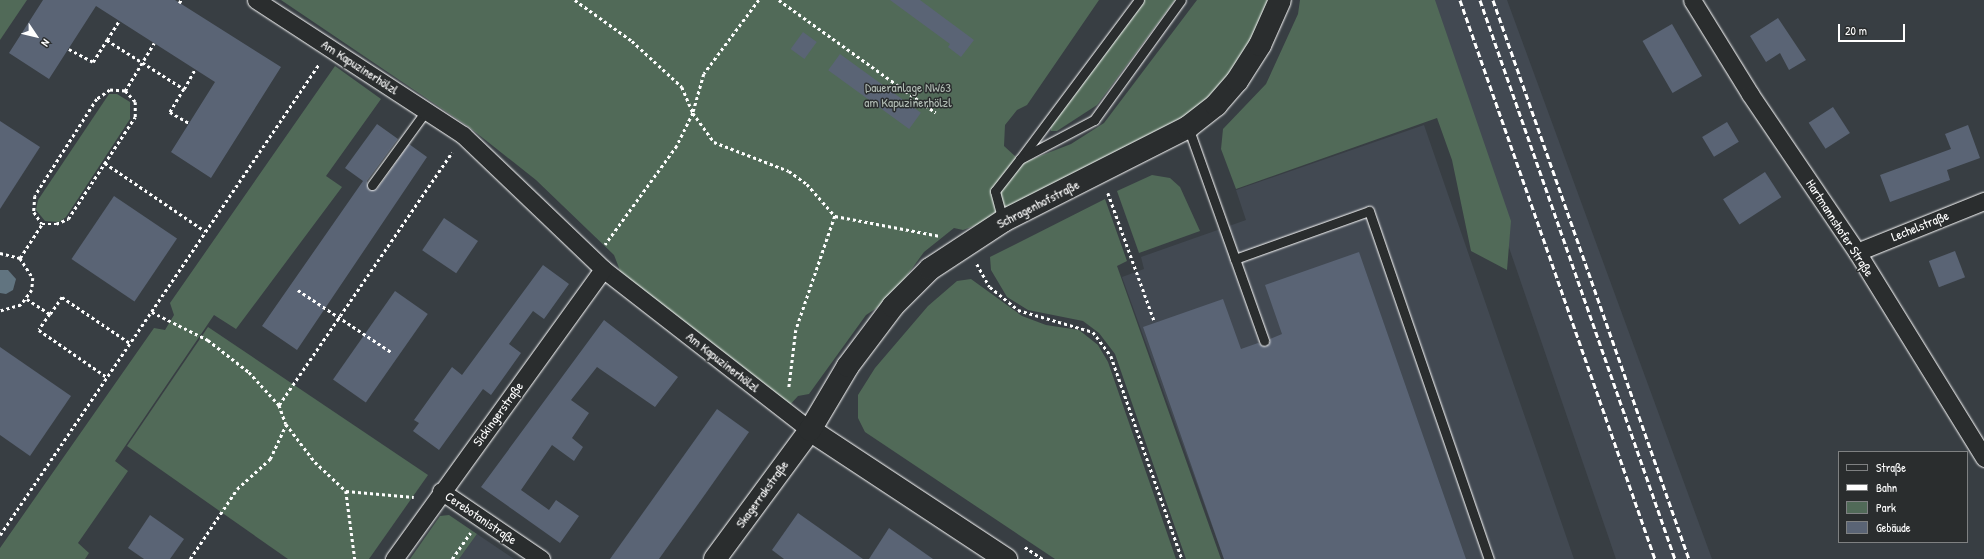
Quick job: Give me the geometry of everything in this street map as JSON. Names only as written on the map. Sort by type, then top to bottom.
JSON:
[{"type":"street","name":"Am Kapuzinerhölzl","points":[[256,0],[464,135],[603,269],[810,430],[1006,559]]},
{"type":"street","name":"Schragenhofstraße","points":[[810,430],[848,366],[893,306],[930,269],[969,241],[1003,221],[1188,127],[1216,105],[1237,81],[1260,45],[1280,0]]},
{"type":"street","name":"Hartmannshofer Straße","points":[[1692,0],[1750,94],[1856,252],[1984,458]]},
{"type":"street","name":"Lechelstraße","points":[[1856,252],[1984,201]]},
{"type":"street","name":"Sickingerstraße","points":[[394,559],[439,494],[603,269]]},
{"type":"street","name":"Skagerrakstraße","points":[[715,559],[810,430]]},
{"type":"street","name":"Cerebotanistraße","points":[[439,494],[481,518],[541,559]]},
{"type":"lane","points":[[1003,221],[995,191],[1139,0]]},
{"type":"lane","points":[[1020,159],[1094,120],[1181,0]]},
{"type":"lane","points":[[372,185],[426,111]]},
{"type":"lane","points":[[1188,127],[1264,341]]},
{"type":"lane","points":[[1235,259],[1369,211],[1489,559]]},
{"type":"path","points":[[575,0],[632,41],[682,87],[693,113],[714,142],[789,171],[808,184],[835,216],[969,241],[978,269],[990,287],[1018,310],[1093,332],[1111,356],[1182,559]]},
{"type":"path","points":[[588,255],[605,245],[677,146],[693,113],[704,74],[759,0]]},
{"type":"path","points":[[779,0],[936,113]]},
{"type":"path","points":[[69,49],[93,62],[120,21]]},
{"type":"path","points":[[107,40],[184,89]]},
{"type":"path","points":[[125,91],[154,43]]},
{"type":"path","points":[[0,535],[330,47]]},
{"type":"path","points":[[189,123],[170,112],[196,69]]},
{"type":"path","points":[[110,90],[125,91],[135,102],[135,117],[68,219],[56,224],[42,224],[34,212],[35,196],[97,99],[110,90]]},
{"type":"path","points":[[279,405],[464,135]]},
{"type":"path","points":[[105,163],[205,231]]},
{"type":"path","points":[[1101,172],[1154,320]]},
{"type":"path","points":[[789,393],[788,370],[796,330],[835,216]]},
{"type":"path","points":[[20,258],[42,224]]},
{"type":"path","points":[[0,253],[20,258],[32,278],[27,299],[12,310],[0,311]]},
{"type":"path","points":[[298,290],[391,352]]},
{"type":"path","points":[[107,377],[40,330],[50,314],[62,297],[130,342]]},
{"type":"path","points":[[27,299],[50,314]]},
{"type":"path","points":[[152,312],[208,340],[249,372],[279,405],[286,424],[315,462],[346,491],[355,559]]},
{"type":"path","points":[[190,559],[237,489],[270,459],[286,424]]},
{"type":"path","points":[[346,491],[439,494]]},
{"type":"path","points":[[452,559],[481,518]]},
{"type":"shaded area","points":[[1424,0],[1507,0],[1712,559],[1616,559]]},
{"type":"shaded area","points":[[1424,125],[1574,559],[1224,559],[1122,277],[1144,269],[1141,257],[1246,220],[1236,190]]},
{"type":"shaded area","points":[[477,534],[514,559],[459,559]]},
{"type":"green space","points":[[0,0],[27,0],[0,40]]},
{"type":"green space","name":"Daueranlage NW63 am Kapuzinerhölzl","points":[[281,0],[1099,0],[1027,105],[1017,110],[1005,125],[1004,146],[1016,157],[1027,161],[1071,144],[1104,123],[1197,0],[1268,0],[1258,29],[1223,84],[1192,112],[985,222],[963,230],[954,228],[924,252],[889,300],[866,315],[809,394],[798,396],[787,408],[621,273],[614,255],[536,180],[469,127]]},
{"type":"green space","points":[[1142,0],[1175,0],[1097,105],[1057,131],[1051,131],[1050,123]]},
{"type":"green space","points":[[1300,0],[1435,0],[1511,221],[1507,270],[1471,251],[1452,160],[1437,118],[1236,189],[1221,149],[1223,129],[1266,84],[1298,14]]},
{"type":"green space","points":[[335,66],[381,99],[326,176],[342,187],[236,329],[214,315],[115,461],[128,471],[78,543],[89,553],[85,559],[0,559],[0,548],[154,328],[165,330],[174,315],[170,303]]},
{"type":"green space","points":[[109,94],[117,94],[130,102],[130,119],[66,217],[59,222],[45,221],[36,210],[38,200]]},
{"type":"green space","points":[[1152,175],[1170,178],[1180,187],[1200,231],[1139,253],[1117,191]]},
{"type":"green space","points":[[1105,199],[1127,261],[1117,266],[1221,559],[1186,559],[1115,354],[1099,333],[1083,321],[1028,310],[1007,297],[991,270],[990,257]]},
{"type":"green space","points":[[971,279],[1022,316],[1046,325],[1079,330],[1098,345],[1108,362],[1176,559],[1055,559],[865,432],[858,418],[858,395],[875,368],[928,306],[957,281]]},
{"type":"green space","points":[[208,327],[428,475],[369,559],[288,559],[127,446]]},
{"type":"green space","points":[[449,515],[477,534],[459,559],[410,559],[440,516]]},
{"type":"water","points":[[0,270],[8,270],[16,279],[13,290],[6,294],[0,293]]},
{"type":"building","points":[[43,0],[175,0],[281,67],[211,178],[171,152],[215,82],[96,6],[49,79],[9,53]]},
{"type":"building","points":[[890,0],[920,0],[974,40],[961,57],[948,47],[950,44]]},
{"type":"building","points":[[1778,18],[1806,60],[1789,70],[1780,53],[1766,62],[1750,36]]},
{"type":"building","points":[[1672,24],[1702,76],[1673,93],[1643,41]]},
{"type":"building","points":[[803,32],[817,42],[804,59],[791,49]]},
{"type":"building","points":[[840,54],[921,113],[909,129],[828,70]]},
{"type":"building","points":[[1833,107],[1850,133],[1826,149],[1809,123]]},
{"type":"building","points":[[0,121],[40,147],[0,209]]},
{"type":"building","points":[[1727,122],[1739,142],[1714,157],[1702,137]]},
{"type":"building","points":[[377,124],[398,139],[367,181],[369,190],[377,189],[409,144],[427,157],[297,350],[262,326],[363,181],[345,168]]},
{"type":"building","points":[[1968,125],[1980,158],[1947,170],[1950,180],[1890,202],[1880,175],[1951,149],[1945,134]]},
{"type":"building","points":[[1765,172],[1781,197],[1739,224],[1723,199]]},
{"type":"building","points":[[114,196],[177,238],[135,302],[72,259]]},
{"type":"building","points":[[444,218],[478,241],[456,273],[422,250]]},
{"type":"building","points":[[1955,251],[1965,277],[1939,287],[1929,261]]},
{"type":"building","points":[[1359,252],[1466,559],[1224,559],[1143,327],[1223,299],[1241,349],[1258,343],[1266,347],[1270,339],[1282,334],[1265,285]]},
{"type":"building","points":[[543,265],[569,284],[544,319],[533,311],[509,344],[521,353],[491,395],[483,389],[439,450],[413,431],[419,423],[414,420],[452,367],[462,375]]},
{"type":"building","points":[[395,291],[428,314],[366,402],[333,379]]},
{"type":"building","points":[[604,320],[678,377],[655,407],[597,367],[571,400],[589,413],[572,438],[583,447],[574,461],[552,445],[521,490],[549,510],[556,500],[579,516],[560,543],[481,487]]},
{"type":"building","points":[[0,347],[71,396],[30,456],[0,435]]},
{"type":"building","points":[[717,409],[749,432],[659,559],[610,559]]},
{"type":"building","points":[[798,513],[863,559],[784,559],[772,550]]},
{"type":"building","points":[[150,515],[184,539],[170,559],[144,559],[128,548]]},
{"type":"building","points":[[889,528],[933,559],[869,559]]},
{"type":"railway","points":[[1460,0],[1655,559]]},
{"type":"railway","points":[[1480,0],[1675,559]]},
{"type":"railway","points":[[1493,0],[1689,559]]}]
